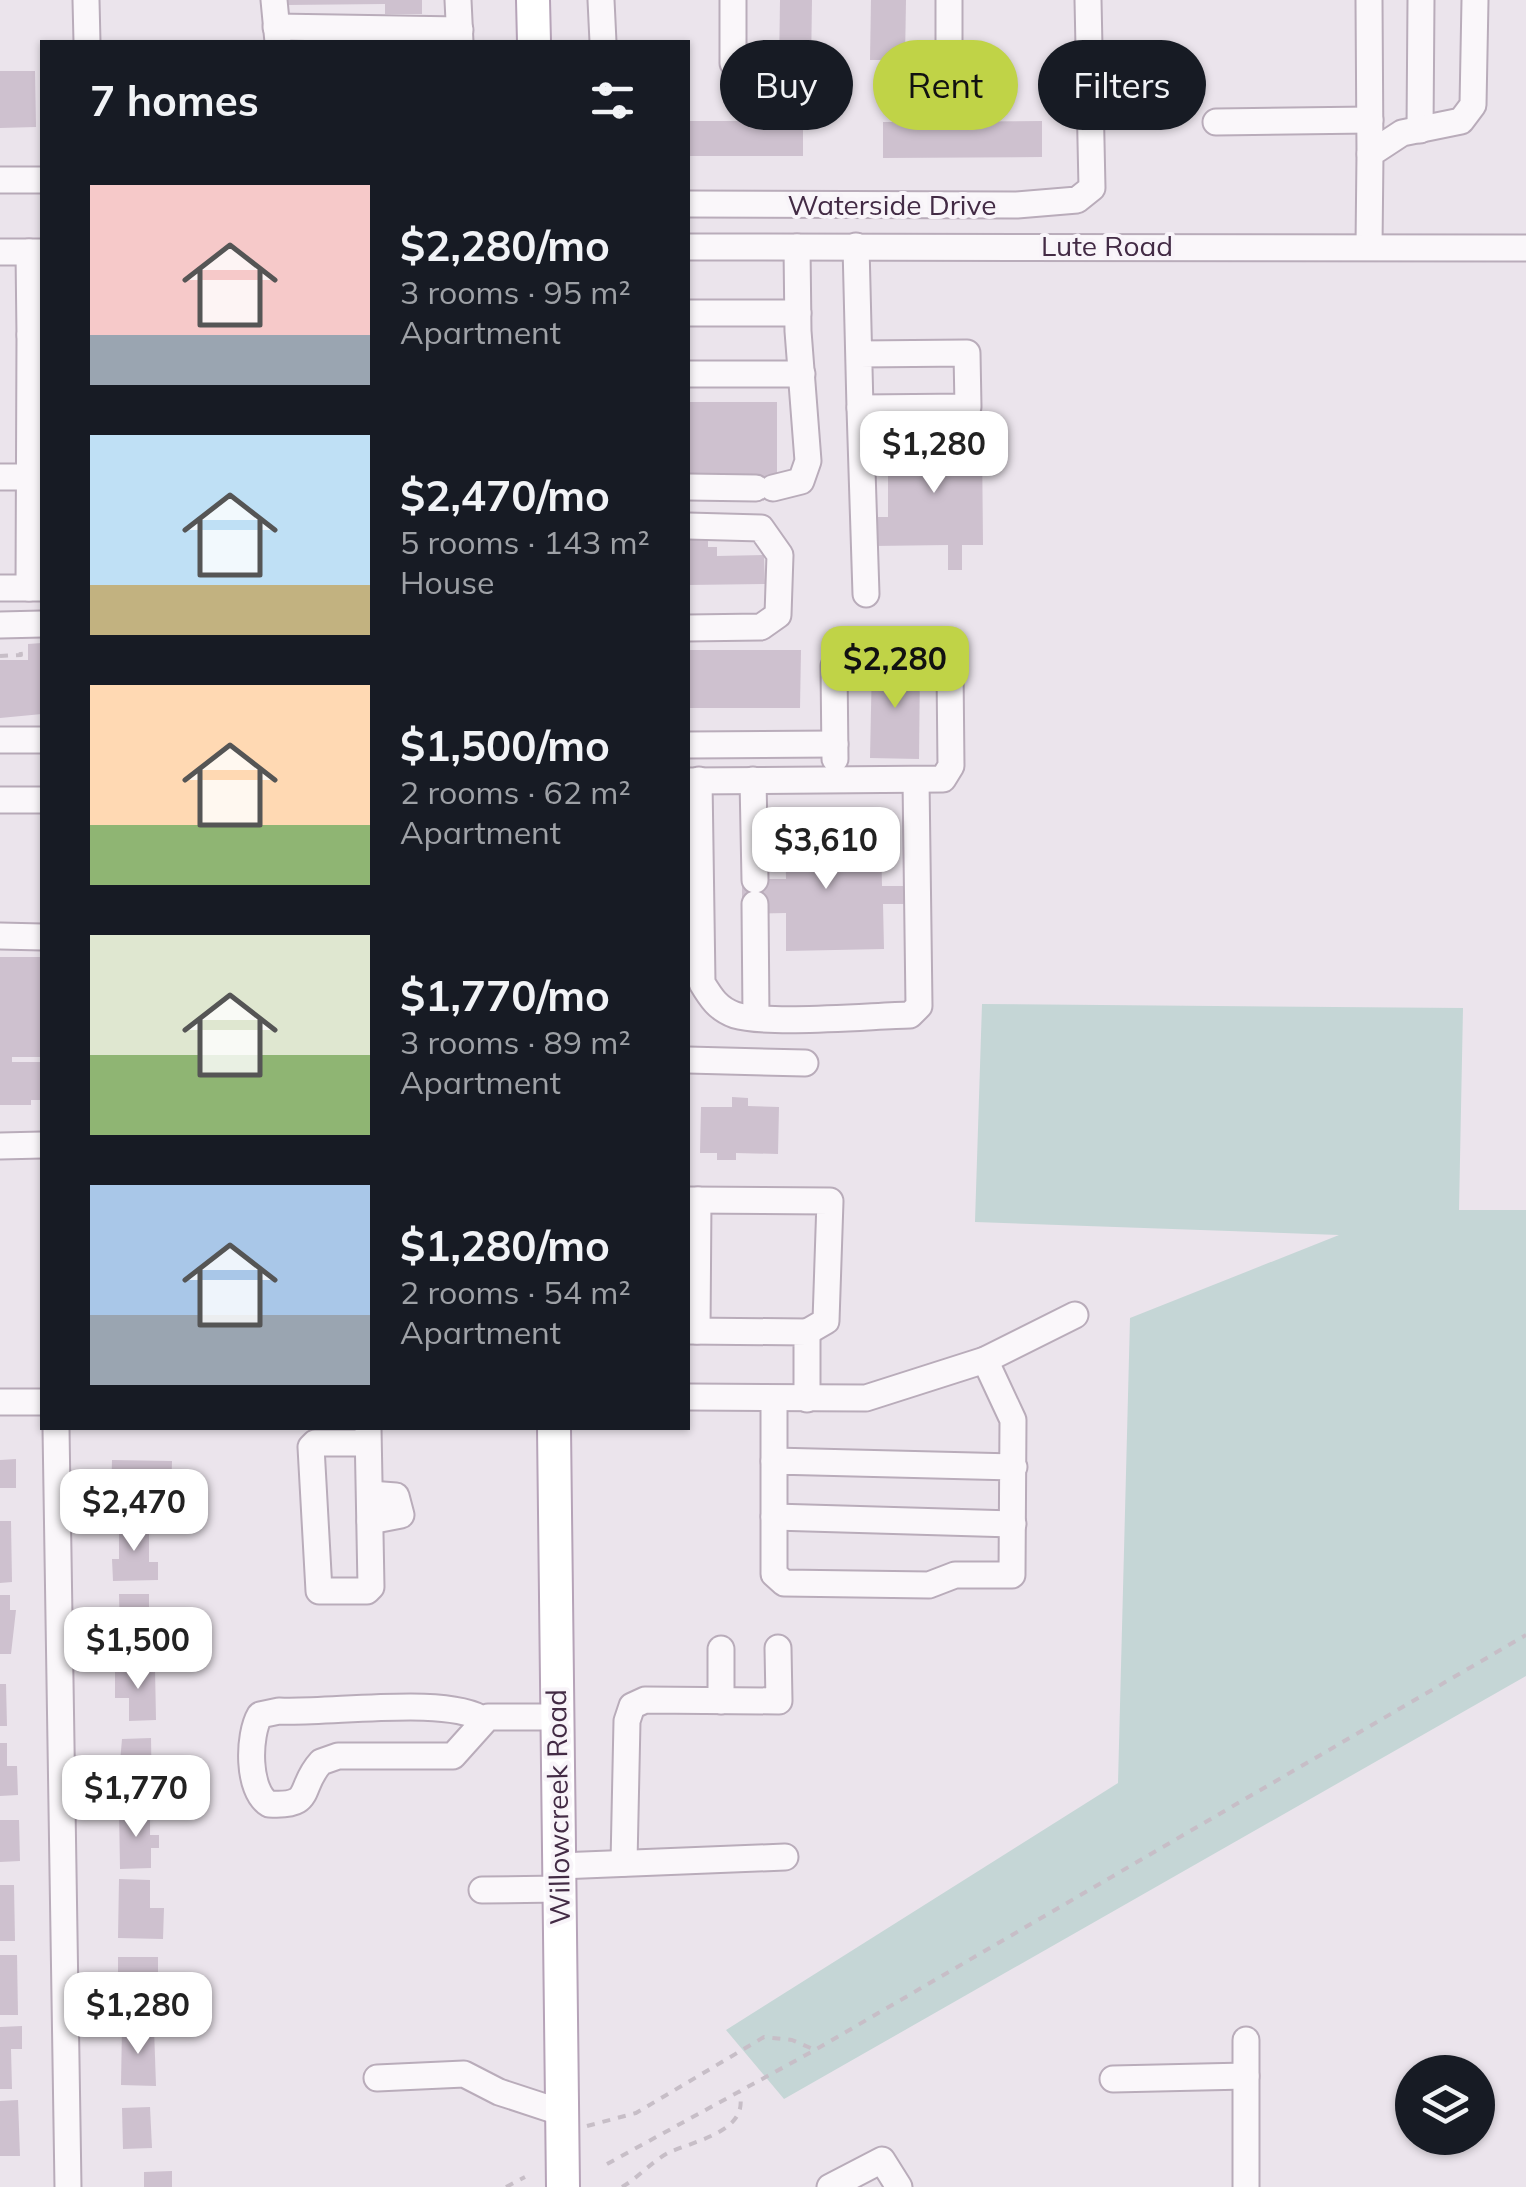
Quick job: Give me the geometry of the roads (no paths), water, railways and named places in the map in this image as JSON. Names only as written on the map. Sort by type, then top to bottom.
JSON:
[{"type":"main road","points":[[533,0],[534,40]]},
{"type":"main road","name":"Willowcreek Road","points":[[554,1430],[563,2187]]},
{"type":"street","points":[[86,0],[87,40]]},
{"type":"street","points":[[274,0],[277,35],[460,36],[458,0]]},
{"type":"street","points":[[601,0],[603,40]]},
{"type":"street","points":[[733,0],[733,40]]},
{"type":"street","points":[[949,0],[949,40]]},
{"type":"street","name":"Waterside Drive","points":[[690,204],[1017,205],[1077,200],[1092,188],[1088,0]]},
{"type":"street","points":[[1369,246],[1370,0]]},
{"type":"street","points":[[1420,130],[1421,0]]},
{"type":"street","points":[[1370,154],[1402,133],[1461,120],[1473,106],[1475,0]]},
{"type":"street","points":[[1216,122],[1370,120]]},
{"type":"street","points":[[0,180],[40,180]]},
{"type":"street","name":"Lute Road","points":[[690,246],[1526,248]]},
{"type":"street","points":[[690,487],[765,488],[801,481],[808,461],[797,246]]},
{"type":"street","points":[[856,246],[866,594]]},
{"type":"street","points":[[0,252],[36,252],[36,386],[29,477],[36,588],[0,588]]},
{"type":"street","points":[[690,313],[798,313]]},
{"type":"street","points":[[859,354],[967,353],[968,407],[860,408]]},
{"type":"street","points":[[690,374],[802,374]]},
{"type":"street","points":[[0,477],[29,477]]},
{"type":"street","points":[[690,526],[761,528],[780,555],[778,614],[761,627],[690,628]]},
{"type":"street","points":[[0,625],[40,624]]},
{"type":"street","points":[[834,666],[835,779]]},
{"type":"street","points":[[698,780],[943,779],[951,766],[950,669]]},
{"type":"street","points":[[0,740],[40,740]]},
{"type":"street","points":[[835,744],[697,745],[702,983],[716,1005],[737,1016],[910,1015],[919,1006],[916,780]]},
{"type":"street","points":[[753,780],[756,1017]]},
{"type":"street","points":[[0,800],[40,800]]},
{"type":"street","points":[[0,936],[40,936]]},
{"type":"street","points":[[690,1060],[805,1063]]},
{"type":"street","points":[[0,1146],[40,1146]]},
{"type":"street","points":[[693,1200],[830,1201],[826,1321],[807,1332],[692,1331],[693,1268],[693,1200]]},
{"type":"street","points":[[690,1398],[866,1398],[985,1360],[1075,1315]]},
{"type":"street","points":[[807,1332],[807,1398]]},
{"type":"street","points":[[774,1398],[774,1574],[784,1583],[929,1585],[955,1575],[1012,1575],[1013,1420],[985,1360]]},
{"type":"street","points":[[0,1402],[40,1402]]},
{"type":"street","points":[[56,1430],[68,2187]]},
{"type":"street","points":[[368,1435],[370,1590],[316,1590],[311,1447],[315,1443],[368,1435]]},
{"type":"street","points":[[774,1461],[1014,1467]]},
{"type":"street","points":[[774,1517],[1013,1524]]},
{"type":"street","points":[[721,1648],[721,1701]]},
{"type":"street","points":[[624,1863],[627,1721],[632,1706],[645,1700],[779,1701],[778,1648]]},
{"type":"street","points":[[484,1720],[463,1750],[453,1756],[338,1756],[322,1762],[301,1802],[292,1806],[269,1804],[256,1789],[254,1725],[260,1715],[280,1711],[436,1708],[469,1710],[484,1720],[556,1716]]},
{"type":"street","points":[[482,1890],[624,1863],[785,1857]]},
{"type":"street","points":[[1246,2040],[1246,2187]]},
{"type":"street","points":[[376,2078],[464,2074],[563,2121]]},
{"type":"street","points":[[1113,2079],[1246,2076]]},
{"type":"street","points":[[830,2187],[882,2160],[898,2187]]}]
